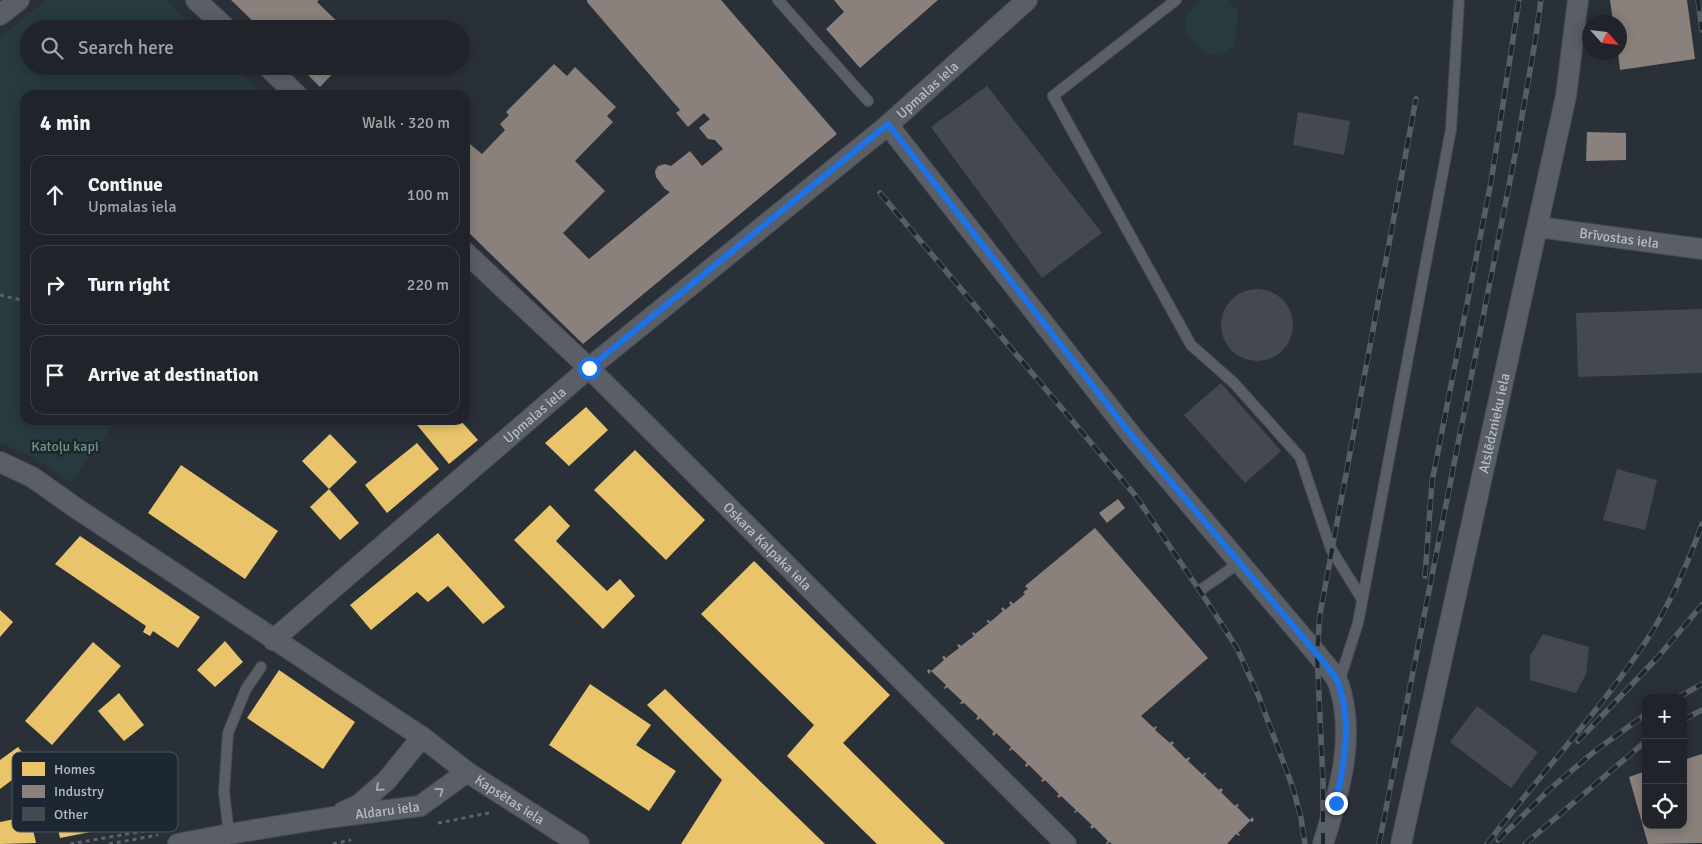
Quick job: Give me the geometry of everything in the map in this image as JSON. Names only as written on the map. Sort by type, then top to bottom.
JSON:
[{"type":"street","points":[[0,15],[19,0]]},
{"type":"street","points":[[196,0],[217,20]]},
{"type":"street","name":"Upmalas iela","points":[[273,640],[589,368],[888,124],[1027,0]]},
{"type":"street","name":"Atslēdznieku iela","points":[[1401,844],[1566,96],[1578,0]]},
{"type":"street","points":[[276,75],[292,90]]},
{"type":"street","points":[[888,124],[1132,436],[1317,654],[1339,683],[1346,724],[1344,765],[1336,803],[1323,844]]},
{"type":"street","name":"Brīvostas iela","points":[[1538,226],[1702,249]]},
{"type":"street","name":"Oskara Kalpaka iela","points":[[470,257],[589,368],[1066,844]]},
{"type":"street","name":"Kapsētas iela","points":[[0,462],[32,477],[273,640],[422,737],[467,772],[579,844]]},
{"type":"street","name":"Aldaru iela","points":[[327,818],[360,804],[387,780],[422,737]]},
{"type":"street","name":"Aldaru iela","points":[[178,844],[230,839],[327,818],[420,806],[467,772]]},
{"type":"lane","points":[[778,0],[868,101]]},
{"type":"lane","points":[[1176,0],[1053,96],[1191,345],[1234,383],[1300,456],[1331,549],[1362,599]]},
{"type":"lane","points":[[1339,683],[1358,622],[1451,129],[1459,0]]},
{"type":"lane","points":[[1202,588],[1239,563]]},
{"type":"lane","points":[[230,839],[224,792],[228,733],[246,689],[260,667]]},
{"type":"path","points":[[0,295],[20,301]]},
{"type":"path","points":[[432,824],[498,811]]},
{"type":"path","points":[[333,844],[360,839]]},
{"type":"green space","name":"Katoļu kapi","points":[[46,0],[166,0],[186,20],[22,20]]},
{"type":"green space","points":[[1202,0],[1229,0],[1238,12],[1235,45],[1220,56],[1201,49],[1187,32],[1187,15]]},
{"type":"green space","name":"Katoļu kapi","points":[[20,21],[20,75],[243,75],[259,90],[20,90],[20,425],[113,425],[71,482],[33,457],[0,443],[0,38]]},
{"type":"building: Homes","points":[[586,407],[608,430],[569,466],[545,443]]},
{"type":"building: Homes","points":[[417,425],[464,425],[478,440],[449,464]]},
{"type":"building: Homes","points":[[330,434],[357,462],[329,489],[302,461]]},
{"type":"building: Homes","points":[[417,443],[439,469],[387,513],[365,485]]},
{"type":"building: Homes","points":[[635,450],[705,520],[666,560],[594,490]]},
{"type":"building: Homes","points":[[181,465],[278,531],[245,579],[148,513]]},
{"type":"building: Homes","points":[[329,489],[359,523],[340,540],[310,507]]},
{"type":"building: Homes","points":[[550,505],[570,526],[556,541],[607,591],[620,579],[635,596],[603,629],[514,540]]},
{"type":"building: Homes","points":[[438,533],[505,607],[483,624],[448,586],[428,602],[417,592],[371,630],[350,605]]},
{"type":"building: Homes","points":[[80,536],[200,617],[178,648],[153,631],[150,636],[143,632],[146,626],[55,564]]},
{"type":"building: Homes","points":[[754,561],[890,695],[843,743],[945,844],[877,844],[787,756],[814,725],[701,614]]},
{"type":"building: Homes","points":[[0,610],[13,622],[0,637]]},
{"type":"building: Homes","points":[[225,641],[243,662],[215,687],[197,670]]},
{"type":"building: Homes","points":[[93,642],[121,666],[52,745],[25,721]]},
{"type":"building: Homes","points":[[279,670],[355,722],[323,769],[247,718]]},
{"type":"building: Homes","points":[[590,684],[651,725],[636,745],[676,771],[649,811],[549,745]]},
{"type":"building: Homes","points":[[665,689],[825,844],[681,844],[722,780],[647,705]]},
{"type":"building: Homes","points":[[119,693],[144,725],[124,741],[98,711]]},
{"type":"building: Homes","points":[[18,747],[22,752],[12,752],[12,780],[0,789],[0,760]]},
{"type":"building: Homes","points":[[12,820],[12,832],[34,832],[36,843],[0,844],[0,822]]},
{"type":"building: Homes","points":[[59,832],[90,832],[60,838]]},
{"type":"building: Industry","points":[[231,0],[319,0],[317,2],[336,20],[252,20]]},
{"type":"building: Industry","points":[[587,0],[721,0],[837,134],[583,344],[470,234],[470,144],[482,154],[505,130],[500,124],[509,115],[506,112],[554,64],[567,76],[575,67],[616,107],[607,116],[613,122],[575,161],[605,191],[563,233],[589,259],[670,192],[665,189],[656,177],[655,171],[658,166],[665,164],[671,166],[690,151],[702,166],[723,149],[715,140],[708,139],[699,128],[710,119],[704,113],[688,127],[676,113],[680,110]]},
{"type":"building: Industry","points":[[834,0],[938,0],[860,68],[826,29],[844,12]]},
{"type":"building: Industry","points":[[1610,0],[1687,0],[1695,59],[1620,70],[1619,60],[1627,60],[1627,15],[1612,15]]},
{"type":"building: Industry","points":[[308,75],[331,75],[320,87]]},
{"type":"building: Industry","points":[[1587,132],[1626,133],[1626,160],[1586,161]]},
{"type":"building: Industry","points":[[1118,499],[1125,508],[1107,523],[1099,513]]},
{"type":"building: Industry","points":[[1095,528],[1208,658],[1141,716],[1154,728],[1156,726],[1155,730],[1170,743],[1172,741],[1174,743],[1172,745],[1186,759],[1190,758],[1188,761],[1203,775],[1205,772],[1204,776],[1219,790],[1221,788],[1223,790],[1221,792],[1235,806],[1239,805],[1237,807],[1250,820],[1252,817],[1254,820],[1250,821],[1238,833],[1239,836],[1236,834],[1227,844],[1112,844],[1110,842],[1107,844],[1108,841],[1094,827],[1092,829],[1090,827],[1092,825],[1077,811],[1075,813],[1076,810],[1061,796],[1059,798],[1057,796],[1059,794],[1045,780],[1041,781],[1043,779],[1029,765],[1026,767],[1027,763],[1012,749],[1010,751],[1011,747],[996,733],[994,736],[992,734],[994,732],[980,718],[976,719],[978,716],[964,703],[961,704],[962,701],[947,687],[945,689],[946,685],[931,671],[944,660],[942,657],[946,658],[959,648],[957,645],[961,646],[974,636],[972,633],[974,632],[975,634],[989,623],[986,621],[989,620],[990,622],[1003,611],[1001,609],[1003,607],[1005,610],[1011,605],[1009,603],[1011,601],[1013,604],[1025,594],[1023,592],[1028,589],[1025,586]]},
{"type":"building: Industry","points":[[1702,754],[1702,843],[1648,844],[1644,829],[1687,829],[1687,759]]},
{"type":"building: Industry","points":[[1642,772],[1642,823],[1629,777]]},
{"type":"building: Other","points":[[987,86],[1102,233],[1042,278],[931,127]]},
{"type":"building: Other","points":[[1298,112],[1350,121],[1344,155],[1293,145]]},
{"type":"building: Other","points":[[1257,289],[1277,295],[1287,305],[1293,325],[1287,345],[1277,355],[1257,361],[1237,355],[1227,345],[1221,325],[1227,305],[1237,295]]},
{"type":"building: Other","points":[[1702,309],[1702,373],[1578,377],[1576,313]]},
{"type":"building: Other","points":[[1221,383],[1281,451],[1245,483],[1184,415]]},
{"type":"building: Other","points":[[1617,469],[1657,480],[1645,530],[1603,520]]},
{"type":"building: Other","points":[[1543,634],[1589,647],[1586,674],[1576,693],[1530,680],[1530,656]]},
{"type":"building: Other","points":[[1477,706],[1538,752],[1511,788],[1450,742]]},
{"type":"railway","points":[[1425,576],[1432,482],[1491,182],[1519,0]]},
{"type":"railway","points":[[1379,844],[1517,145],[1541,0]]},
{"type":"railway","points":[[1698,0],[1702,30]]},
{"type":"railway","points":[[1323,844],[1323,782],[1317,654],[1320,614],[1416,99]]},
{"type":"railway","points":[[880,193],[1135,495],[1208,603],[1237,648],[1259,697],[1293,788],[1301,818],[1305,844]]},
{"type":"railway","points":[[1487,844],[1602,702],[1648,638],[1674,591],[1702,524]]},
{"type":"railway","points":[[1578,741],[1658,657],[1702,605]]},
{"type":"railway","points":[[1684,694],[1702,684]]},
{"type":"railway","points":[[1687,718],[1702,710]]},
{"type":"railway","points":[[1498,840],[1551,788],[1595,751],[1642,717]]},
{"type":"railway","points":[[1525,844],[1642,744]]},
{"type":"route","points":[[589,368],[888,124],[1132,436],[1317,654],[1339,683],[1346,724],[1344,765],[1336,803]]}]
